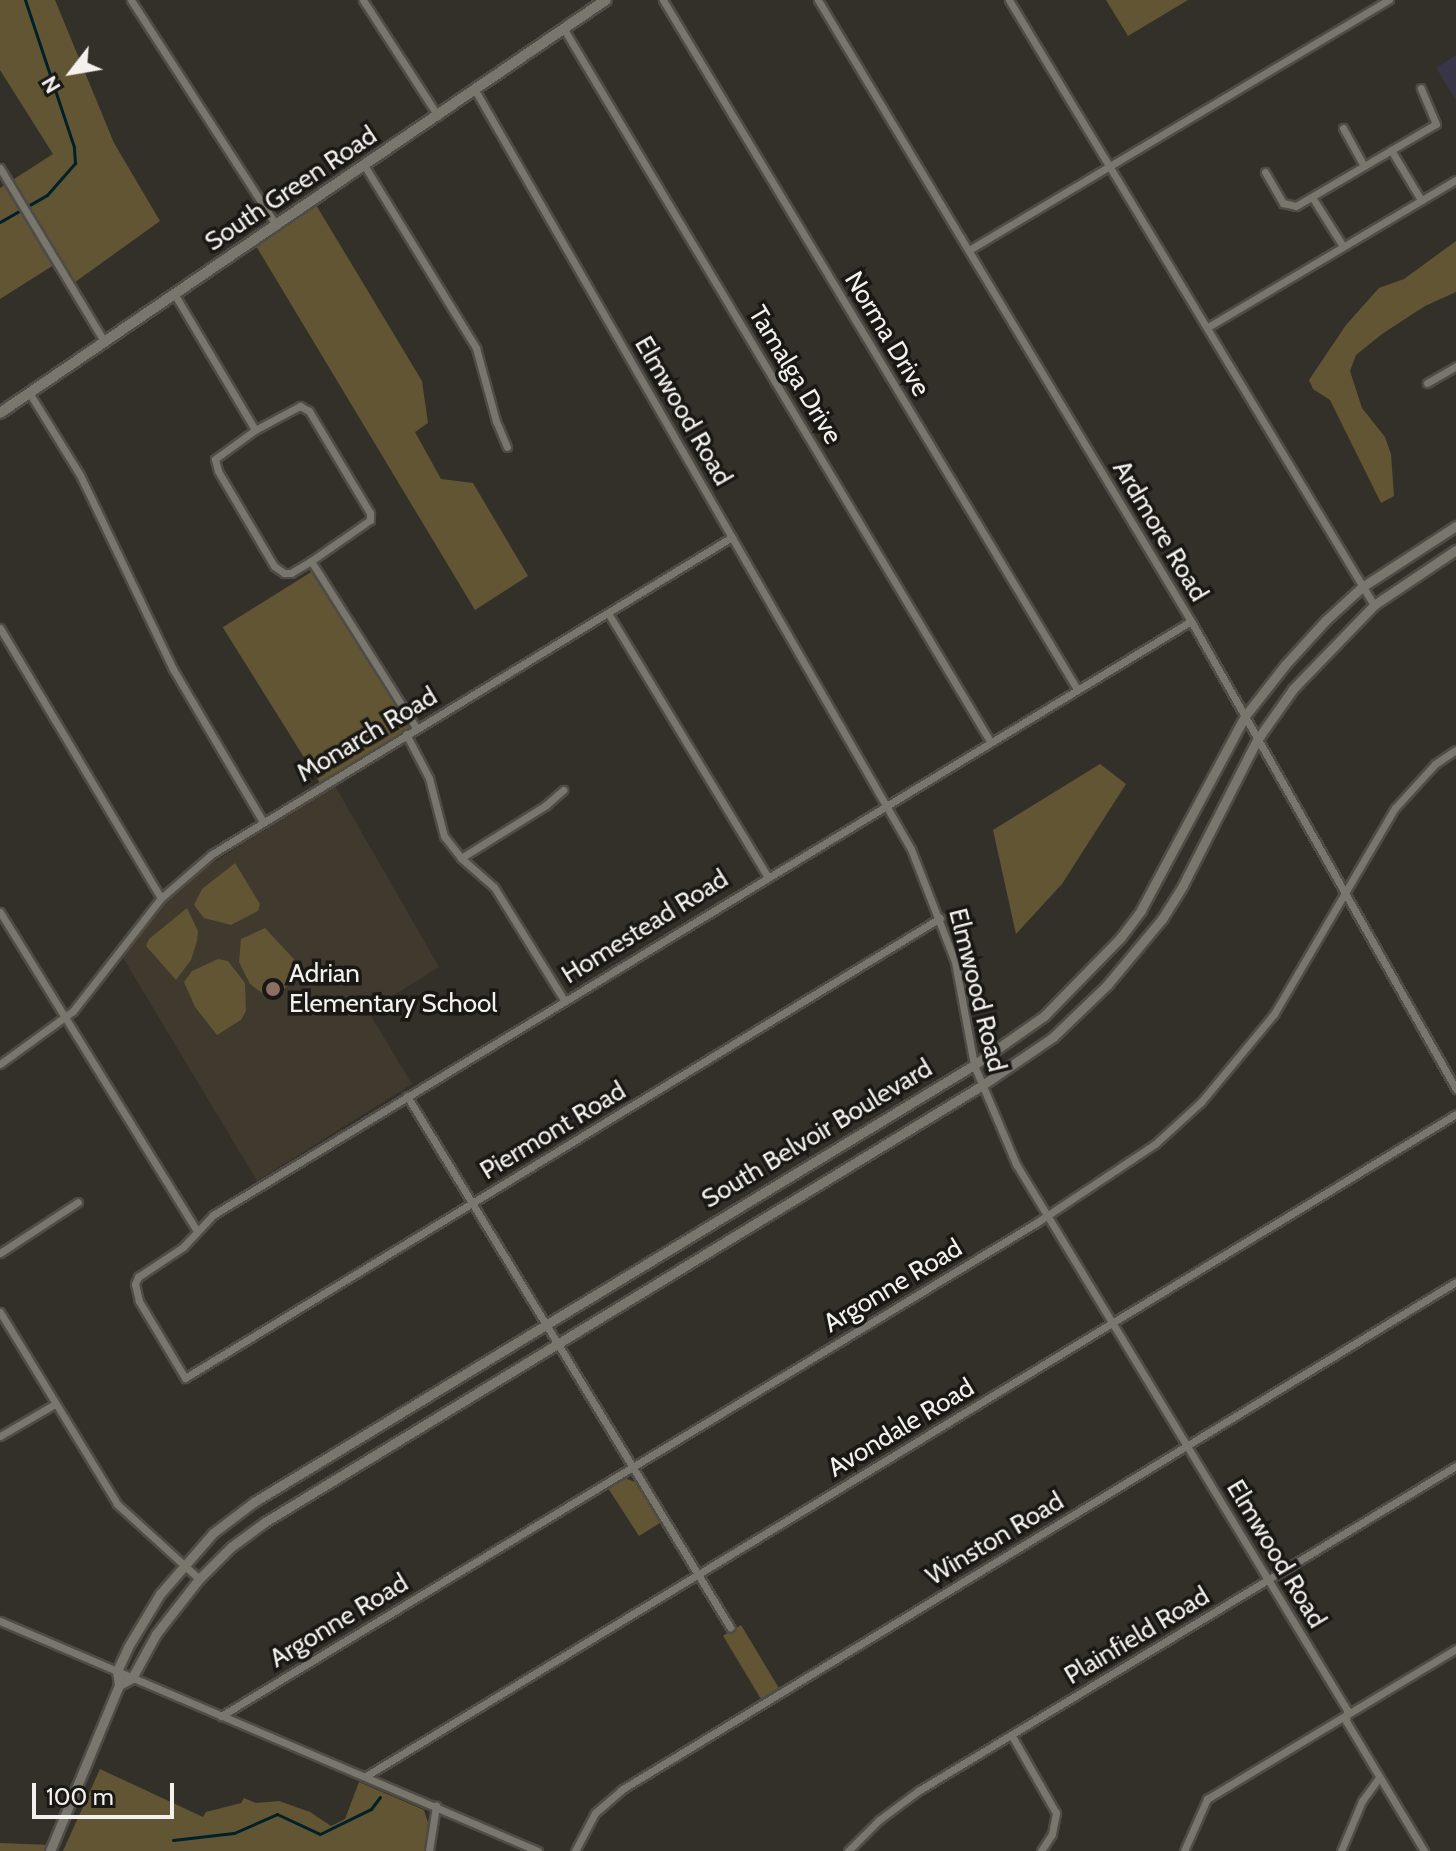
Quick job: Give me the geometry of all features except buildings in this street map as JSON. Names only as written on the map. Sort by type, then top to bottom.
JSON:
[{"type":"main road","name":"South Green Road","points":[[0,413],[565,31],[606,0]]},
{"type":"street","points":[[131,0],[276,225]]},
{"type":"street","points":[[363,0],[438,116]]},
{"type":"street","name":"Norma Drive","points":[[663,0],[1077,689]]},
{"type":"street","name":"Ardmore Road","points":[[818,0],[1191,621],[1456,1089]]},
{"type":"street","points":[[1009,0],[1374,605]]},
{"type":"street","points":[[969,250],[1389,0]]},
{"type":"street","name":"Tamalga Drive","points":[[565,31],[990,741]]},
{"type":"street","points":[[1265,172],[1287,205],[1296,206],[1436,124],[1421,88]]},
{"type":"street","name":"Elmwood Road","points":[[475,90],[911,849],[955,962],[974,1065],[1001,1134],[1046,1217],[1269,1579],[1347,1715],[1346,1721],[1424,1851]]},
{"type":"street","points":[[1343,128],[1364,166]]},
{"type":"street","points":[[1391,150],[1421,200]]},
{"type":"street","points":[[364,165],[476,348],[496,421],[507,447]]},
{"type":"street","points":[[0,168],[105,343]]},
{"type":"street","points":[[1208,327],[1456,180]]},
{"type":"street","points":[[1312,197],[1343,246]]},
{"type":"street","points":[[175,295],[255,430]]},
{"type":"street","points":[[1427,383],[1456,366]]},
{"type":"street","points":[[30,394],[80,475],[173,669],[263,822]]},
{"type":"street","points":[[295,407],[305,408],[370,513],[367,525],[311,561],[291,573],[278,571],[218,471],[218,455],[295,407]]},
{"type":"street","name":"South Belvoir Boulevard","points":[[117,1671],[144,1618],[183,1566],[213,1533],[254,1502],[974,1065],[1044,1016],[1121,937],[1161,879],[1245,716],[1326,620],[1362,587],[1456,526]]},
{"type":"street","name":"Monarch Road","points":[[0,1064],[65,1018],[161,898],[212,854],[732,537]]},
{"type":"street","name":"South Belvoir Boulevard","points":[[132,1678],[156,1634],[199,1579],[231,1547],[265,1522],[981,1086],[1053,1037],[1129,962],[1183,885],[1257,740],[1293,689],[1374,605],[1456,550]]},
{"type":"street","points":[[311,561],[416,728]]},
{"type":"street","points":[[608,613],[767,876]]},
{"type":"street","name":"Homestead Road","points":[[135,1284],[144,1270],[183,1247],[196,1229],[213,1215],[1191,621]]},
{"type":"street","points":[[0,628],[161,898]]},
{"type":"street","points":[[406,734],[425,769],[444,836],[461,858],[494,887],[564,1000]]},
{"type":"street","name":"Argonne Road","points":[[221,1716],[1046,1217],[1155,1144],[1201,1102],[1274,1014],[1395,808],[1435,764],[1456,750]]},
{"type":"street","points":[[461,858],[546,805],[563,790]]},
{"type":"street","points":[[0,912],[196,1229]]},
{"type":"street","name":"Piermont Road","points":[[135,1284],[139,1301],[185,1378],[940,918]]},
{"type":"street","points":[[407,1096],[730,1627]]},
{"type":"street","name":"Avondale Road","points":[[366,1776],[1456,1114]]},
{"type":"street","points":[[0,1253],[78,1202]]},
{"type":"street","name":"Winston Road","points":[[575,1851],[595,1813],[621,1790],[1456,1282]]},
{"type":"street","points":[[0,1312],[117,1504],[199,1579]]},
{"type":"street","points":[[0,1436],[55,1404]]},
{"type":"street","name":"Plainfield Road","points":[[848,1851],[900,1804],[1456,1466]]},
{"type":"street","points":[[0,1621],[538,1851]]},
{"type":"street","points":[[1184,1851],[1207,1799],[1456,1649]]},
{"type":"street","points":[[50,1851],[119,1685],[117,1671]]},
{"type":"street","points":[[119,1685],[132,1678]]},
{"type":"street","points":[[1012,1736],[1056,1813],[1052,1834],[1041,1851]]},
{"type":"street","points":[[1341,1851],[1362,1801],[1379,1778]]},
{"type":"street","points":[[429,1851],[436,1806]]},
{"type":"shaded area","points":[[0,0],[55,0],[114,143],[160,221],[71,285],[57,263],[0,299],[0,188],[53,154],[0,70]]},
{"type":"shaded area","points":[[1106,0],[1188,0],[1128,36]]},
{"type":"shaded area","points":[[1456,55],[1456,100],[1436,68]]},
{"type":"shaded area","points":[[313,200],[422,381],[428,423],[415,432],[441,479],[473,483],[528,576],[475,610],[253,241]]},
{"type":"shaded area","points":[[1456,241],[1456,292],[1425,306],[1382,334],[1356,355],[1350,371],[1362,408],[1385,437],[1391,454],[1394,496],[1381,503],[1330,400],[1313,389],[1309,380],[1346,325],[1379,288],[1404,279]]},
{"type":"shaded area","points":[[316,569],[416,728],[322,787],[223,627]]},
{"type":"shaded area","points":[[1100,764],[1126,784],[1062,884],[1016,934],[993,830]]},
{"type":"shaded area","name":"Adrian Elementary School","points":[[335,786],[439,967],[368,1011],[412,1084],[257,1181],[122,956],[160,908],[203,869]]},
{"type":"shaded area","points":[[235,863],[260,904],[258,911],[231,925],[204,918],[194,905],[202,889]]},
{"type":"shaded area","points":[[187,908],[198,931],[197,941],[191,960],[176,980],[146,946],[149,939]]},
{"type":"shaded area","points":[[265,928],[303,969],[275,996],[262,993],[250,984],[239,962],[241,939]]},
{"type":"shaded area","points":[[218,959],[228,961],[245,983],[246,1011],[241,1020],[217,1035],[195,1007],[184,982],[192,971]]},
{"type":"shaded area","points":[[625,1478],[635,1482],[660,1523],[639,1536],[608,1488]]},
{"type":"shaded area","points":[[741,1625],[779,1688],[761,1699],[723,1636]]},
{"type":"shaded area","points":[[100,1769],[203,1817],[206,1812],[241,1803],[244,1798],[256,1803],[279,1801],[310,1812],[331,1826],[345,1819],[359,1782],[424,1810],[428,1823],[424,1851],[63,1851]]},
{"type":"shaded area","points":[[0,1843],[52,1845],[50,1851],[0,1851]]},
{"type":"waterway","points":[[0,222],[47,195],[75,163],[74,147],[25,0]]},
{"type":"waterway","points":[[173,1840],[234,1833],[277,1814],[320,1834],[371,1809],[380,1797]]},
{"type":"place","name":"Adrian Elementary School","points":[[273,989]]}]
